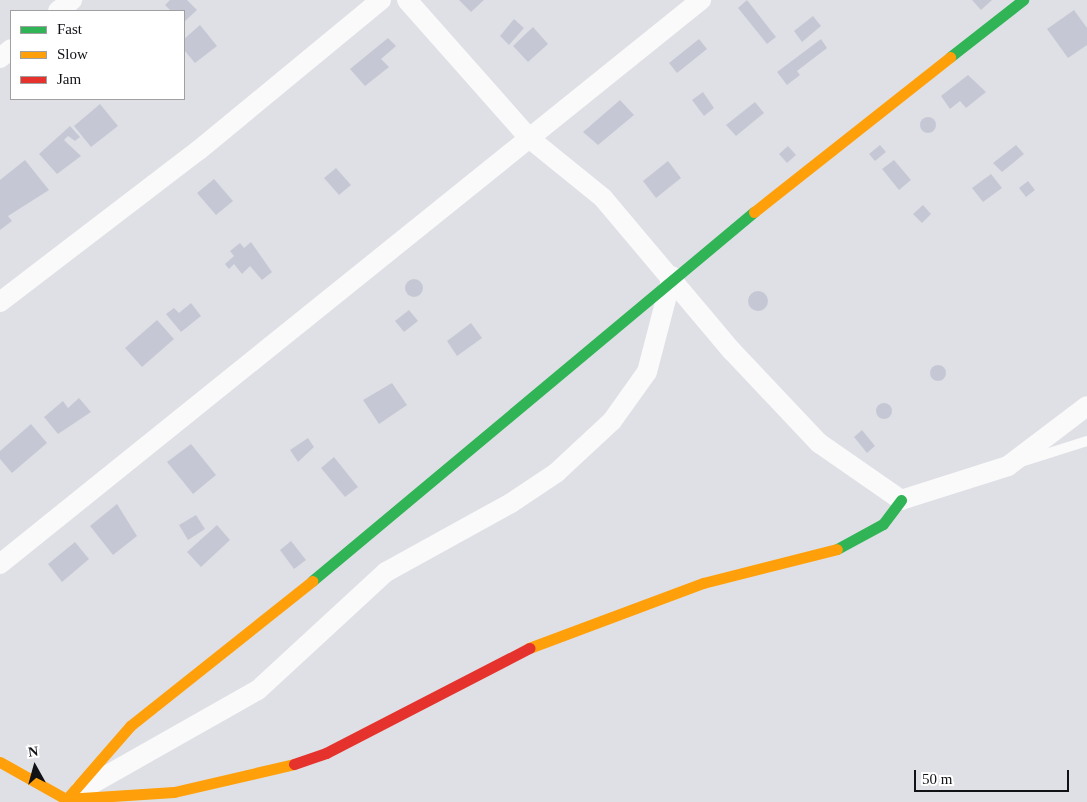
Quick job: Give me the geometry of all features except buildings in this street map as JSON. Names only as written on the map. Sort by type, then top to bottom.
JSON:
[{"type":"street","points":[[59,10],[72,0]]},
{"type":"street","points":[[0,302],[199,150],[381,0]]},
{"type":"street","points":[[407,0],[529,138],[603,198],[672,276],[732,351],[819,443],[901,500]]},
{"type":"street","points":[[0,564],[701,0]]},
{"type":"street","points":[[65,800],[130,726],[305,588],[672,276],[1023,0]]},
{"type":"street","points":[[0,58],[10,50]]},
{"type":"street","points":[[65,800],[258,690],[386,572],[511,503],[556,473],[612,421],[647,372],[672,276]]},
{"type":"street","points":[[0,762],[65,800],[174,792],[270,774],[326,754],[532,647],[703,583],[809,559],[855,542],[883,524],[901,500],[1008,466],[1087,406]]},
{"type":"lane","points":[[1008,466],[1087,441]]},
{"type":"traffic: fast","points":[[950,57],[1023,0]]},
{"type":"traffic: fast","points":[[312,581],[754,212]]},
{"type":"traffic: fast","points":[[837,549],[883,524],[901,500]]},
{"type":"traffic: slow","points":[[754,212],[950,57]]},
{"type":"traffic: slow","points":[[529,648],[703,583],[837,549]]},
{"type":"traffic: slow","points":[[64,802],[130,726],[312,581]]},
{"type":"traffic: slow","points":[[0,762],[66,799],[174,792],[294,764]]},
{"type":"traffic: jam","points":[[294,764],[326,753],[529,648]]}]
